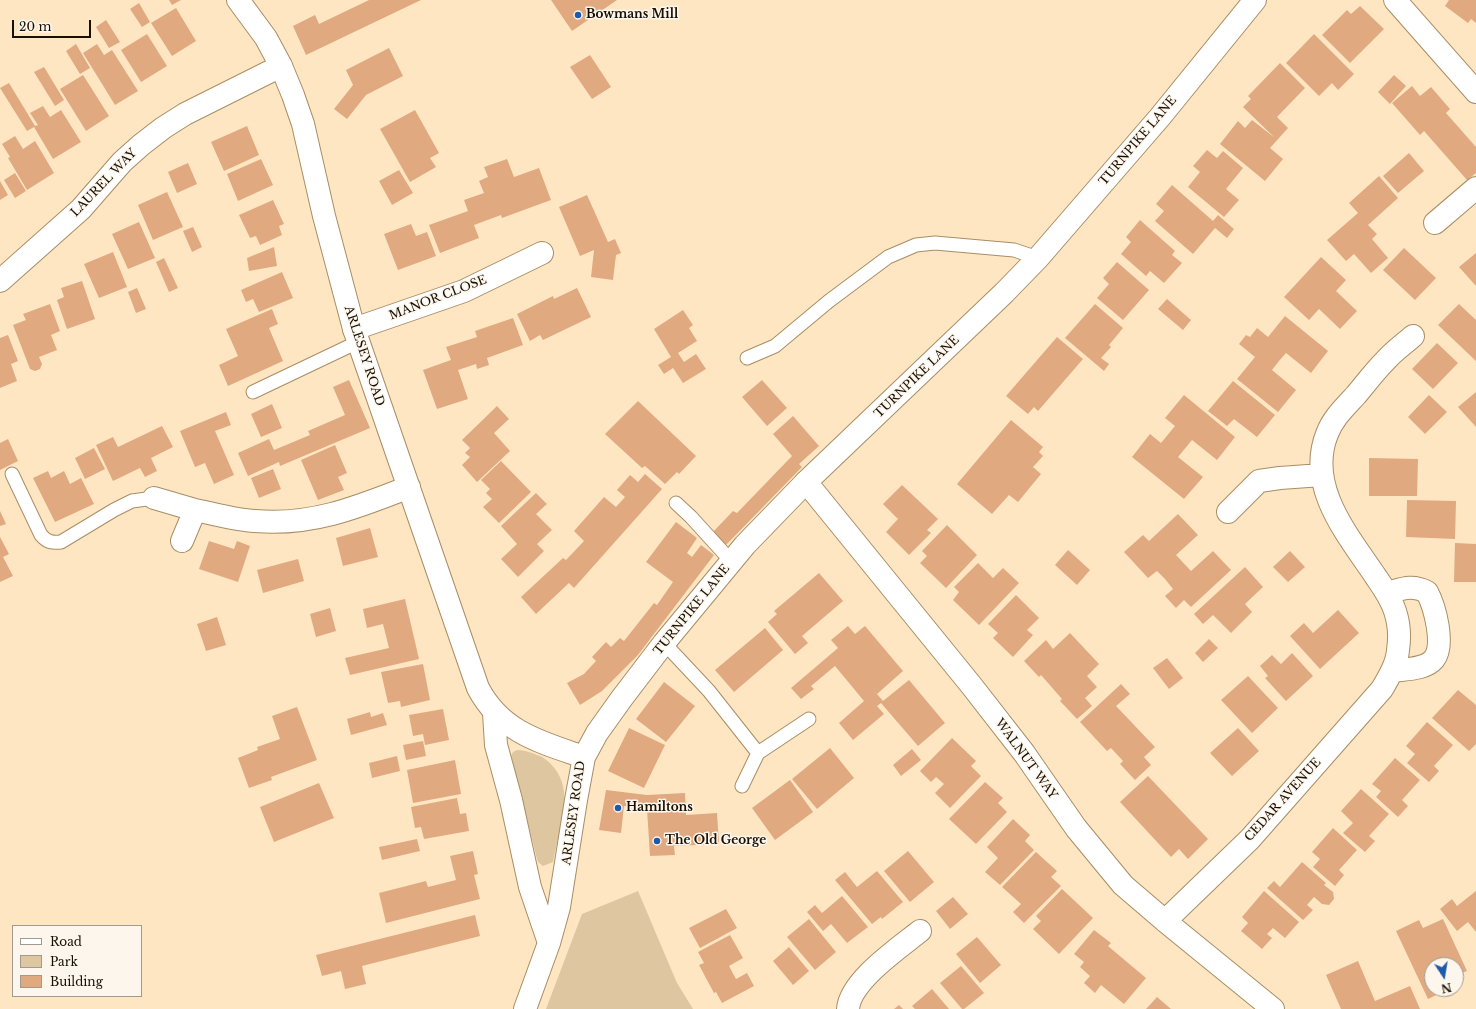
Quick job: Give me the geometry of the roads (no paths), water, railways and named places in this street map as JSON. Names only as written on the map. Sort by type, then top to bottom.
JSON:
[{"type":"street","name":"ARLESEY ROAD","points":[[238,0],[266,38],[281,66],[293,95],[303,124],[324,216],[356,336],[478,688],[484,701],[494,713],[518,732],[550,746],[584,757],[559,907],[549,943],[525,1009]]},
{"type":"street","name":"TURNPIKE LANE","points":[[584,757],[597,733],[664,643],[745,545],[806,482],[998,299],[1038,258],[1160,117],[1255,0]]},
{"type":"street","points":[[1395,0],[1476,92]]},
{"type":"street","name":"LAUREL WAY","points":[[0,281],[81,209],[122,162],[163,128],[185,114],[281,66]]},
{"type":"street","points":[[1435,223],[1476,188]]},
{"type":"street","name":"MANOR CLOSE","points":[[356,336],[464,291],[542,253]]},
{"type":"street","name":"CEDAR AVENUE","points":[[1165,921],[1250,839],[1382,689],[1392,671],[1398,652],[1398,626],[1395,610],[1387,593],[1333,512],[1322,475],[1322,452],[1327,433],[1337,416],[1386,359],[1413,336]]},
{"type":"street","points":[[1228,512],[1259,482],[1280,478],[1322,475]]},
{"type":"street","name":"WALNUT WAY","points":[[806,482],[981,698],[1024,753],[1081,834],[1122,884],[1273,1009]]},
{"type":"street","points":[[154,498],[195,510],[232,518],[255,521],[284,522],[308,520],[331,515],[409,487]]},
{"type":"street","points":[[182,541],[195,510]]},
{"type":"street","points":[[1387,593],[1409,587],[1420,588],[1428,592],[1438,630],[1438,643],[1433,659],[1427,664],[1417,667],[1392,671]]},
{"type":"street","points":[[494,713],[496,745],[511,800],[530,887],[549,943]]},
{"type":"street","points":[[848,1009],[853,994],[862,980],[920,931]]},
{"type":"lane","points":[[747,358],[775,346],[829,300],[888,257],[916,245],[935,244],[1014,250],[1038,258]]},
{"type":"lane","points":[[253,392],[356,336]]},
{"type":"lane","points":[[12,474],[41,535],[46,541],[53,543],[61,542],[114,510],[132,501],[154,498]]},
{"type":"lane","points":[[676,503],[691,517],[732,562]]},
{"type":"lane","points":[[664,643],[709,690],[758,753]]},
{"type":"lane","points":[[742,786],[758,753],[809,719]]},
{"type":"place","name":"Bowmans Mill","points":[[578,15]]},
{"type":"place","name":"Hamiltons","points":[[618,808]]},
{"type":"place","name":"The Old George","points":[[657,841]]}]
